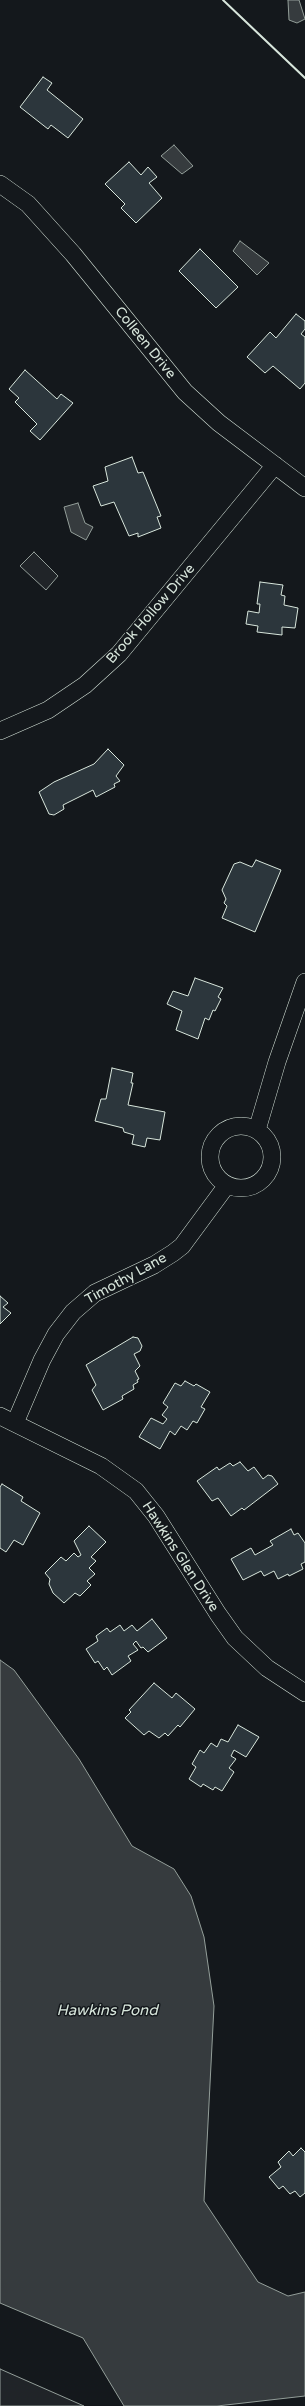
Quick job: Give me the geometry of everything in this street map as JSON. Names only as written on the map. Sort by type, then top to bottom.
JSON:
[{"type":"street","name":"Colleen Drive","points":[[0,184],[28,204],[68,248],[185,392],[219,423],[305,488]]},
{"type":"street","name":"Brook Hollow Drive","points":[[0,731],[48,710],[85,685],[119,654],[275,465]]},
{"type":"street","points":[[257,1130],[276,1062],[305,982]]},
{"type":"street","points":[[242,1126],[257,1130],[264,1136],[272,1150],[272,1165],[268,1174],[261,1182],[252,1187],[237,1188],[227,1185],[216,1175],[211,1165],[213,1145],[222,1133],[232,1128],[242,1126]]},
{"type":"street","name":"Timothy Lane","points":[[7,1420],[45,1356],[56,1334],[73,1312],[95,1293],[154,1265],[182,1246],[227,1185]]},
{"type":"street","name":"Hawkins Glen Drive","points":[[7,1420],[101,1466],[136,1491],[156,1516],[218,1614],[235,1638],[267,1668],[305,1693]]},
{"type":"shaded area","points":[[34,552],[58,576],[46,590],[20,566]]},
{"type":"shaded area","points":[[0,2369],[84,2406],[0,2406]]},
{"type":"water","points":[[288,0],[299,0],[305,19],[297,23],[289,20]]},
{"type":"water","points":[[174,145],[193,166],[182,174],[161,156]]},
{"type":"water","points":[[240,241],[269,263],[257,275],[233,251]]},
{"type":"water","points":[[78,503],[85,523],[93,527],[86,540],[71,532],[64,507]]},
{"type":"water","name":"Hawkins Pond","points":[[0,1660],[14,1670],[79,1759],[132,1846],[174,1869],[191,1896],[204,1937],[214,2006],[204,2201],[258,2282],[288,2296],[305,2292],[305,2396],[217,2406],[124,2406],[83,2338],[0,2303]]},
{"type":"building","points":[[43,77],[52,83],[47,90],[83,119],[68,138],[51,125],[48,129],[20,107]]},
{"type":"building","points":[[129,162],[141,175],[148,167],[157,177],[149,183],[162,198],[136,223],[121,208],[125,204],[105,184]]},
{"type":"building","points":[[200,249],[238,287],[216,308],[179,271]]},
{"type":"building","points":[[296,314],[305,321],[305,329],[301,334],[305,337],[305,383],[300,389],[273,366],[265,373],[247,357],[270,332],[276,338]]},
{"type":"building","points":[[25,370],[57,399],[61,394],[73,403],[40,440],[30,431],[37,424],[15,402],[19,398],[9,389]]},
{"type":"building","points":[[132,457],[138,473],[143,472],[161,516],[157,517],[161,528],[138,537],[138,533],[129,536],[114,502],[101,506],[93,486],[108,481],[105,467]]},
{"type":"building","points":[[260,582],[283,585],[281,595],[285,596],[284,605],[298,608],[295,628],[282,627],[282,635],[257,632],[258,626],[246,624],[248,611],[259,613],[260,604],[257,604]]},
{"type":"building","points":[[108,749],[124,765],[116,776],[120,781],[114,784],[115,787],[96,797],[93,790],[63,805],[64,809],[54,815],[49,814],[39,792],[54,782],[94,764]]},
{"type":"building","points":[[256,860],[281,870],[255,932],[222,918],[227,906],[224,903],[226,899],[222,890],[234,864],[240,862],[252,867]]},
{"type":"building","points":[[195,978],[223,988],[218,997],[221,999],[215,1011],[213,1010],[209,1020],[205,1018],[198,1039],[176,1030],[182,1011],[167,1004],[173,991],[188,996]]},
{"type":"building","points":[[112,1068],[133,1073],[131,1083],[133,1083],[128,1105],[165,1112],[160,1140],[147,1138],[145,1147],[132,1144],[134,1135],[124,1132],[123,1128],[95,1121],[101,1099],[106,1099]]},
{"type":"building","points":[[0,1296],[8,1303],[3,1307],[11,1313],[0,1324]]},
{"type":"building","points":[[133,1337],[138,1338],[142,1346],[140,1351],[134,1354],[140,1366],[135,1371],[139,1379],[137,1380],[138,1382],[133,1385],[134,1389],[122,1396],[123,1399],[103,1410],[92,1390],[96,1385],[86,1365]]},
{"type":"building","points":[[185,1381],[194,1386],[196,1384],[210,1392],[201,1407],[205,1409],[197,1423],[193,1421],[187,1430],[181,1426],[175,1435],[170,1431],[160,1449],[139,1437],[151,1418],[163,1424],[167,1419],[162,1415],[168,1407],[163,1403],[175,1383],[181,1386]]},
{"type":"building","points":[[240,1462],[248,1471],[254,1467],[263,1479],[268,1475],[272,1476],[278,1484],[244,1510],[242,1508],[231,1516],[218,1498],[212,1501],[197,1481],[217,1467],[219,1470],[230,1463],[233,1466]]},
{"type":"building","points":[[2,1484],[23,1497],[21,1501],[40,1513],[23,1545],[14,1540],[6,1552],[0,1548],[0,1487]]},
{"type":"building","points":[[89,1526],[106,1542],[91,1557],[96,1561],[89,1568],[95,1574],[87,1581],[91,1585],[80,1596],[75,1593],[64,1603],[53,1593],[49,1584],[50,1579],[45,1573],[61,1557],[66,1561],[74,1553],[78,1557],[81,1555],[74,1541]]},
{"type":"building","points":[[291,1529],[294,1535],[298,1533],[305,1543],[305,1562],[301,1564],[303,1569],[289,1576],[288,1574],[278,1579],[274,1571],[264,1576],[261,1571],[243,1580],[231,1559],[251,1548],[255,1555],[273,1545],[270,1541]]},
{"type":"building","points":[[152,1619],[167,1638],[148,1652],[143,1647],[141,1648],[136,1641],[133,1644],[138,1650],[128,1656],[131,1661],[112,1675],[107,1667],[104,1670],[98,1661],[95,1663],[86,1649],[98,1641],[96,1636],[107,1628],[110,1632],[120,1625],[124,1631],[132,1625],[137,1631]]},
{"type":"building","points":[[154,1683],[172,1698],[176,1693],[195,1709],[180,1727],[178,1725],[168,1736],[165,1733],[159,1738],[149,1731],[144,1735],[125,1718],[131,1712],[129,1710]]},
{"type":"building","points":[[238,1725],[259,1737],[246,1757],[234,1750],[231,1756],[236,1759],[229,1768],[234,1772],[222,1791],[215,1787],[213,1790],[203,1784],[201,1787],[189,1779],[196,1767],[192,1764],[200,1750],[204,1753],[211,1743],[217,1747],[221,1739],[228,1742]]},
{"type":"building","points":[[301,2148],[305,2152],[305,2193],[300,2197],[295,2191],[290,2194],[283,2186],[279,2189],[269,2177],[281,2167],[278,2162],[289,2151],[293,2156]]},
{"type":"wall","points":[[223,0],[305,78]]}]
